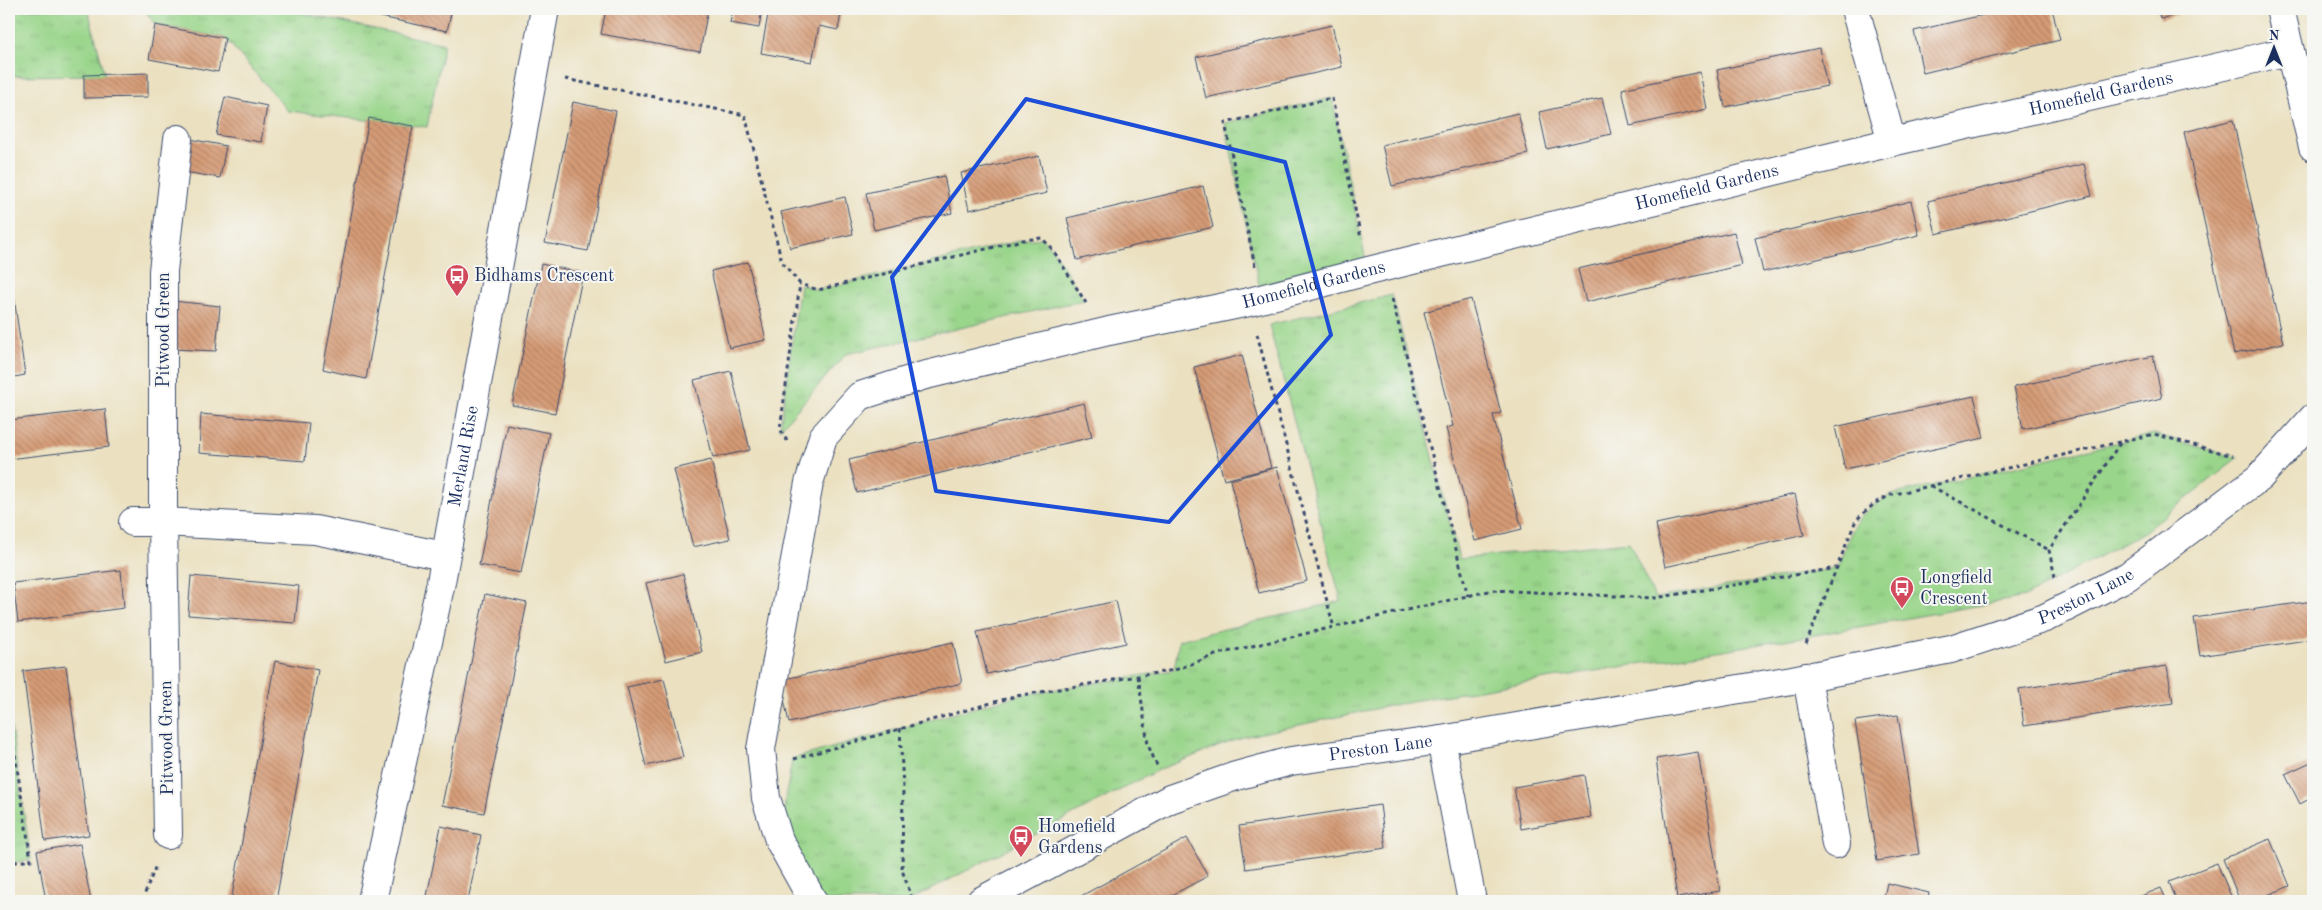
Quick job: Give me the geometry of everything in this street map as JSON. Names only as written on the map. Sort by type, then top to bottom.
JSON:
[{"type":"street","name":"Merland Rise","points":[[372,901],[441,582],[444,556],[544,9]]},
{"type":"street","points":[[1855,9],[1892,142]]},
{"type":"street","points":[[2280,9],[2313,147]]},
{"type":"street","name":"Homefield Gardens","points":[[813,901],[779,840],[766,798],[761,749],[810,483],[823,437],[860,396],[922,376],[1109,331],[1256,301],[1376,269],[1892,142],[2289,51]]},
{"type":"street","name":"Pitwood Green","points":[[168,835],[163,522],[163,271],[178,139]]},
{"type":"street","name":"Preston Lane","points":[[981,901],[1170,799],[1236,776],[1291,761],[1441,740],[1799,678],[1951,649],[2045,618],[2128,576],[2260,477],[2313,418]]},
{"type":"street","points":[[132,522],[315,530],[444,556]]},
{"type":"street","points":[[1799,678],[1836,844]]},
{"type":"street","points":[[1441,740],[1472,901]]},
{"type":"path","points":[[533,73],[745,115],[782,262],[800,284],[818,290],[1023,240],[1042,238],[1053,250],[1084,300],[1109,331]]},
{"type":"path","points":[[1334,628],[1256,301],[1225,123],[1332,98],[1376,269],[1468,596]]},
{"type":"path","points":[[800,284],[780,429],[810,483]]},
{"type":"path","points":[[1799,678],[1837,568],[1856,520],[1875,503],[1891,495],[2154,434],[2269,467]]},
{"type":"path","points":[[2062,609],[2049,550],[2120,442]]},
{"type":"path","points":[[1930,486],[2049,550]]},
{"type":"path","points":[[763,764],[792,759],[1016,696],[1174,670],[1218,654],[1493,590],[1655,598],[1837,568]]},
{"type":"path","points":[[1138,676],[1148,745],[1170,799]]},
{"type":"path","points":[[9,715],[30,860],[9,863]]},
{"type":"path","points":[[900,728],[903,788],[902,870],[913,901]]},
{"type":"path","points":[[142,901],[168,835]]},
{"type":"path","points":[[9,893],[10,901]]},
{"type":"highlighted area","points":[[1026,99],[1285,162],[1331,335],[1169,522],[936,491],[892,277]]},
{"type":"green space","points":[[9,9],[88,9],[105,75],[9,76]]},
{"type":"green space","points":[[144,9],[283,9],[444,44],[427,127],[288,111],[225,38],[155,25]]},
{"type":"green space","points":[[1332,98],[1368,271],[1262,299],[1225,123]]},
{"type":"green space","points":[[1042,238],[1053,250],[1084,300],[846,354],[780,429],[800,284],[818,290],[1023,240]]},
{"type":"green space","points":[[1392,295],[1459,559],[1629,542],[1655,598],[1837,568],[1855,525],[1869,509],[1891,495],[2154,434],[2238,458],[2144,532],[2025,597],[1809,636],[1412,701],[1243,737],[1158,770],[909,901],[813,901],[779,840],[792,759],[1016,696],[1174,670],[1179,640],[1341,601],[1269,325]]},
{"type":"green space","points":[[9,715],[31,860],[9,863]]},
{"type":"building","points":[[343,9],[452,9],[447,31]]},
{"type":"building","points":[[606,9],[708,9],[700,52],[601,34]]},
{"type":"building","points":[[733,9],[762,9],[759,28],[730,23]]},
{"type":"building","points":[[769,9],[842,9],[838,30],[819,26],[812,62],[761,53]]},
{"type":"building","points":[[2009,9],[2052,9],[2060,40],[1923,73],[1914,31]]},
{"type":"building","points":[[2158,9],[2198,9],[2160,19]]},
{"type":"building","points":[[155,25],[225,38],[218,72],[149,59]]},
{"type":"building","points":[[1332,25],[1342,67],[1206,98],[1196,57]]},
{"type":"building","points":[[1819,48],[1827,86],[1725,107],[1717,70]]},
{"type":"building","points":[[1700,72],[1707,109],[1630,126],[1622,89]]},
{"type":"building","points":[[148,73],[148,97],[84,98],[84,75]]},
{"type":"building","points":[[225,97],[267,106],[261,142],[216,135]]},
{"type":"building","points":[[1602,98],[1611,134],[1547,149],[1539,112]]},
{"type":"building","points":[[573,102],[616,111],[588,251],[545,243]]},
{"type":"building","points":[[1518,113],[1528,154],[1392,186],[1382,145]]},
{"type":"building","points":[[369,118],[413,126],[366,379],[323,369]]},
{"type":"building","points":[[2233,120],[2283,343],[2234,354],[2184,132]]},
{"type":"building","points":[[190,139],[226,146],[220,178],[184,172]]},
{"type":"building","points":[[1039,156],[1047,193],[969,210],[961,173]]},
{"type":"building","points":[[2084,164],[2092,196],[1936,234],[1928,201]]},
{"type":"building","points":[[944,176],[952,213],[874,230],[866,193]]},
{"type":"building","points":[[1203,186],[1213,227],[1077,260],[1067,218]]},
{"type":"building","points":[[845,197],[853,234],[790,248],[781,212]]},
{"type":"building","points":[[1911,201],[1919,235],[1763,272],[1755,238]]},
{"type":"building","points":[[1734,232],[1742,265],[1586,302],[1578,269]]},
{"type":"building","points":[[9,262],[25,375],[9,378]]},
{"type":"building","points":[[748,262],[766,340],[729,348],[711,271]]},
{"type":"building","points":[[541,264],[583,273],[555,413],[512,405]]},
{"type":"building","points":[[1471,299],[1501,413],[1493,415],[1522,529],[1475,541],[1446,428],[1453,426],[1424,312]]},
{"type":"building","points":[[173,301],[220,306],[216,351],[171,349]]},
{"type":"building","points":[[1242,355],[1271,468],[1224,480],[1194,367]]},
{"type":"building","points":[[2153,356],[2162,398],[2023,429],[2014,387]]},
{"type":"building","points":[[731,371],[750,450],[713,458],[694,380]]},
{"type":"building","points":[[1974,396],[1984,438],[1845,469],[1835,427]]},
{"type":"building","points":[[1084,403],[1092,437],[857,493],[849,460]]},
{"type":"building","points":[[105,409],[109,447],[9,459],[9,420]]},
{"type":"building","points":[[201,414],[309,423],[305,461],[199,453]]},
{"type":"building","points":[[507,424],[549,433],[521,573],[479,565]]},
{"type":"building","points":[[711,460],[730,539],[693,547],[674,469]]},
{"type":"building","points":[[1277,467],[1307,581],[1259,593],[1230,480]]},
{"type":"building","points":[[1795,494],[1804,535],[1665,567],[1656,524]]},
{"type":"building","points":[[121,570],[124,608],[18,622],[13,583]]},
{"type":"building","points":[[683,574],[702,652],[666,661],[646,583]]},
{"type":"building","points":[[191,576],[299,586],[295,623],[188,615]]},
{"type":"building","points":[[485,594],[527,603],[484,813],[442,805]]},
{"type":"building","points":[[1116,601],[1126,643],[987,674],[977,632]]},
{"type":"building","points":[[2313,601],[2313,639],[2200,656],[2194,618]]},
{"type":"building","points":[[953,642],[962,683],[789,723],[780,680]]},
{"type":"building","points":[[275,661],[318,670],[276,901],[231,901]]},
{"type":"building","points":[[66,666],[89,835],[45,841],[23,671]]},
{"type":"building","points":[[2167,666],[2173,703],[2024,726],[2019,689]]},
{"type":"building","points":[[664,679],[683,757],[646,766],[627,687]]},
{"type":"building","points":[[1898,715],[1919,854],[1877,861],[1855,721]]},
{"type":"building","points":[[1698,752],[1720,891],[1677,898],[1656,759]]},
{"type":"building","points":[[2313,761],[2313,797],[2300,804],[2285,774]]},
{"type":"building","points":[[1584,775],[1591,817],[1521,829],[1514,787]]},
{"type":"building","points":[[1380,805],[1386,848],[1246,869],[1239,826]]},
{"type":"building","points":[[441,826],[481,835],[468,901],[426,901]]},
{"type":"building","points":[[1187,838],[1208,876],[1161,901],[1072,901]]},
{"type":"building","points":[[2270,839],[2290,886],[2253,901],[2240,901],[2223,859]]},
{"type":"building","points":[[80,844],[91,901],[46,901],[37,851]]},
{"type":"building","points":[[2217,863],[2233,901],[2177,901],[2169,882]]},
{"type":"building","points":[[1887,883],[1929,893],[1927,901],[1883,901]]},
{"type":"building","points":[[2161,888],[2167,901],[2129,901]]},
{"type":"building","points":[[1557,898],[1558,901],[1544,901],[1544,900]]},
{"type":"place","name":"Bidhams Crescent","points":[[457,297]]},
{"type":"place","name":"Longfield Crescent","points":[[1902,609]]},
{"type":"place","name":"Homefield Gardens","points":[[1021,858]]}]
